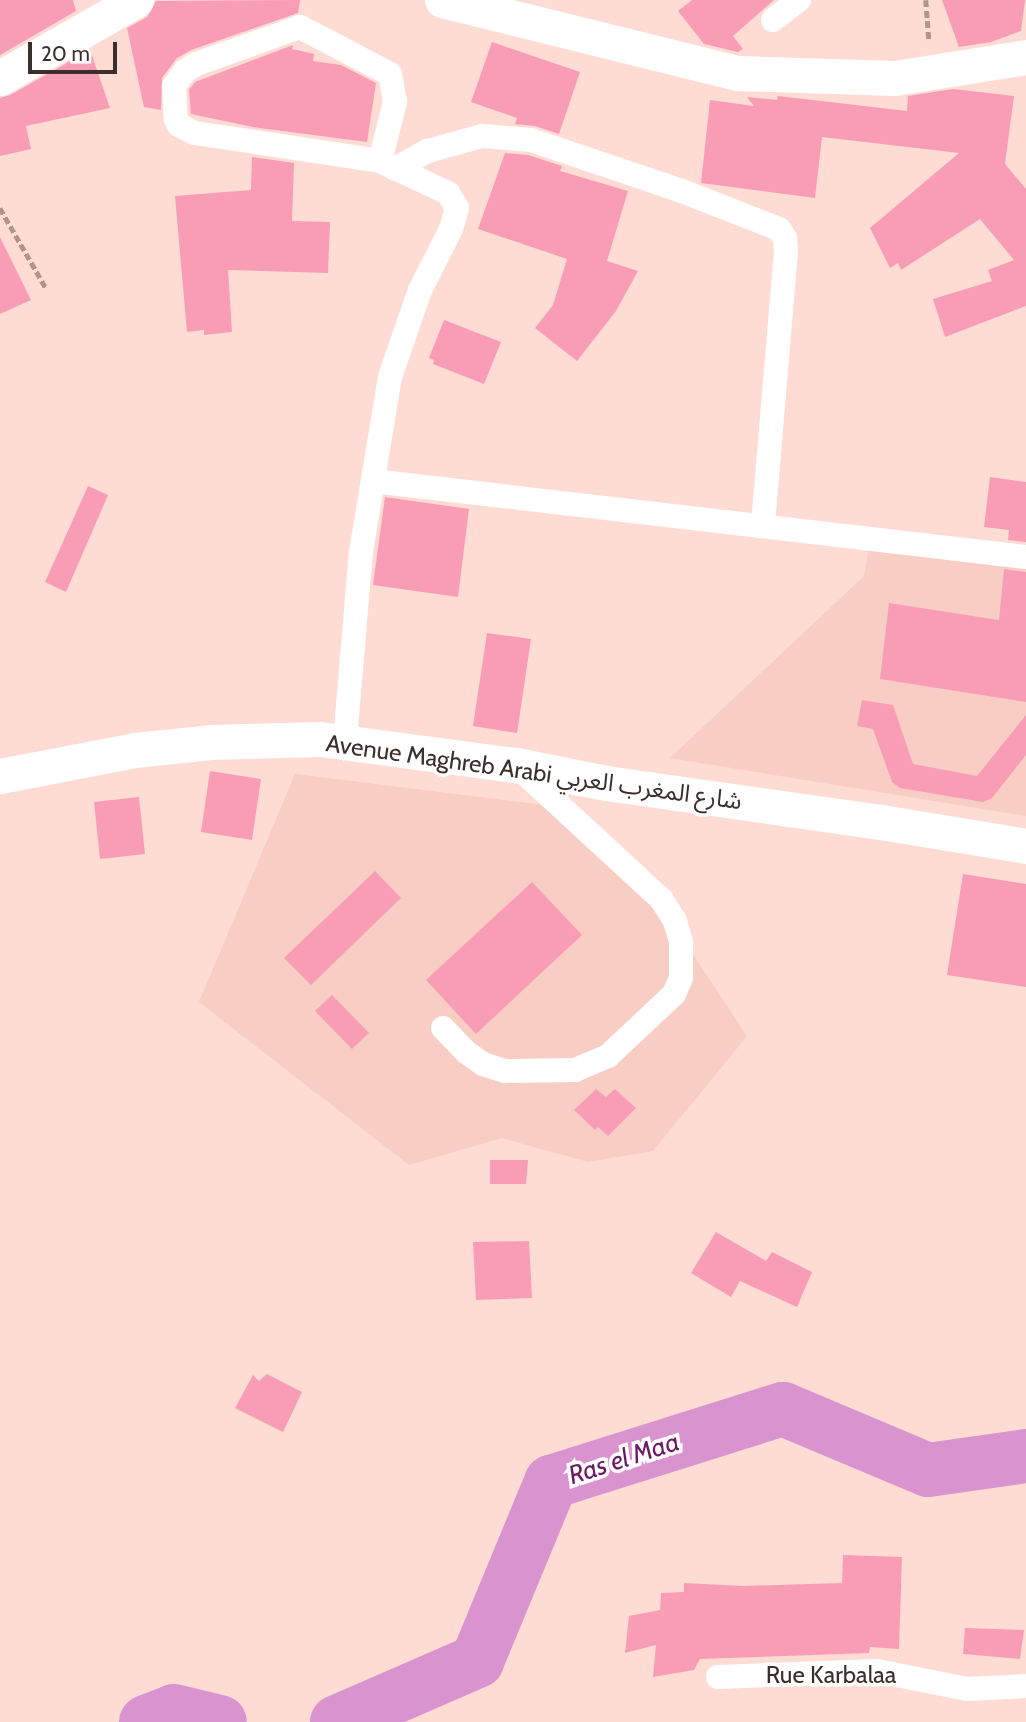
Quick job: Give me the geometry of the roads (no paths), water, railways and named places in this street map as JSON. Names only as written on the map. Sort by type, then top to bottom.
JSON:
[{"type":"street","points":[[0,78],[136,0]]},
{"type":"street","points":[[442,0],[737,73],[895,78],[1026,57]]},
{"type":"street","points":[[773,20],[799,0]]},
{"type":"street","points":[[345,741],[361,552],[390,377],[416,301],[429,269],[451,229],[457,208],[448,193],[387,165],[195,133],[179,125],[176,119],[174,86],[185,71],[196,64],[300,27],[390,74],[395,102],[387,165]]},
{"type":"street","points":[[387,165],[482,136],[531,140],[682,191],[779,229],[785,238],[786,251],[763,526]]},
{"type":"street","points":[[373,481],[1026,557]]},
{"type":"street","name":"Avenue Maghreb Arabi شارع المغرب العربي","points":[[0,776],[135,750],[211,742],[345,741],[516,765],[606,783],[881,822],[1026,846]]},
{"type":"street","points":[[443,1028],[483,1064],[505,1071],[575,1070],[608,1056],[674,995],[681,978],[681,943],[676,921],[662,900],[516,765]]},
{"type":"street","name":"Rue Karbalaa","points":[[718,1677],[877,1671],[967,1689],[1026,1686]]},
{"type":"waterway","name":"Ras el Maa","points":[[337,1722],[477,1661],[551,1482],[783,1409],[928,1470],[1026,1456]]},
{"type":"waterway","name":"Ras el Maa","points":[[146,1722],[174,1711],[220,1722]]}]
